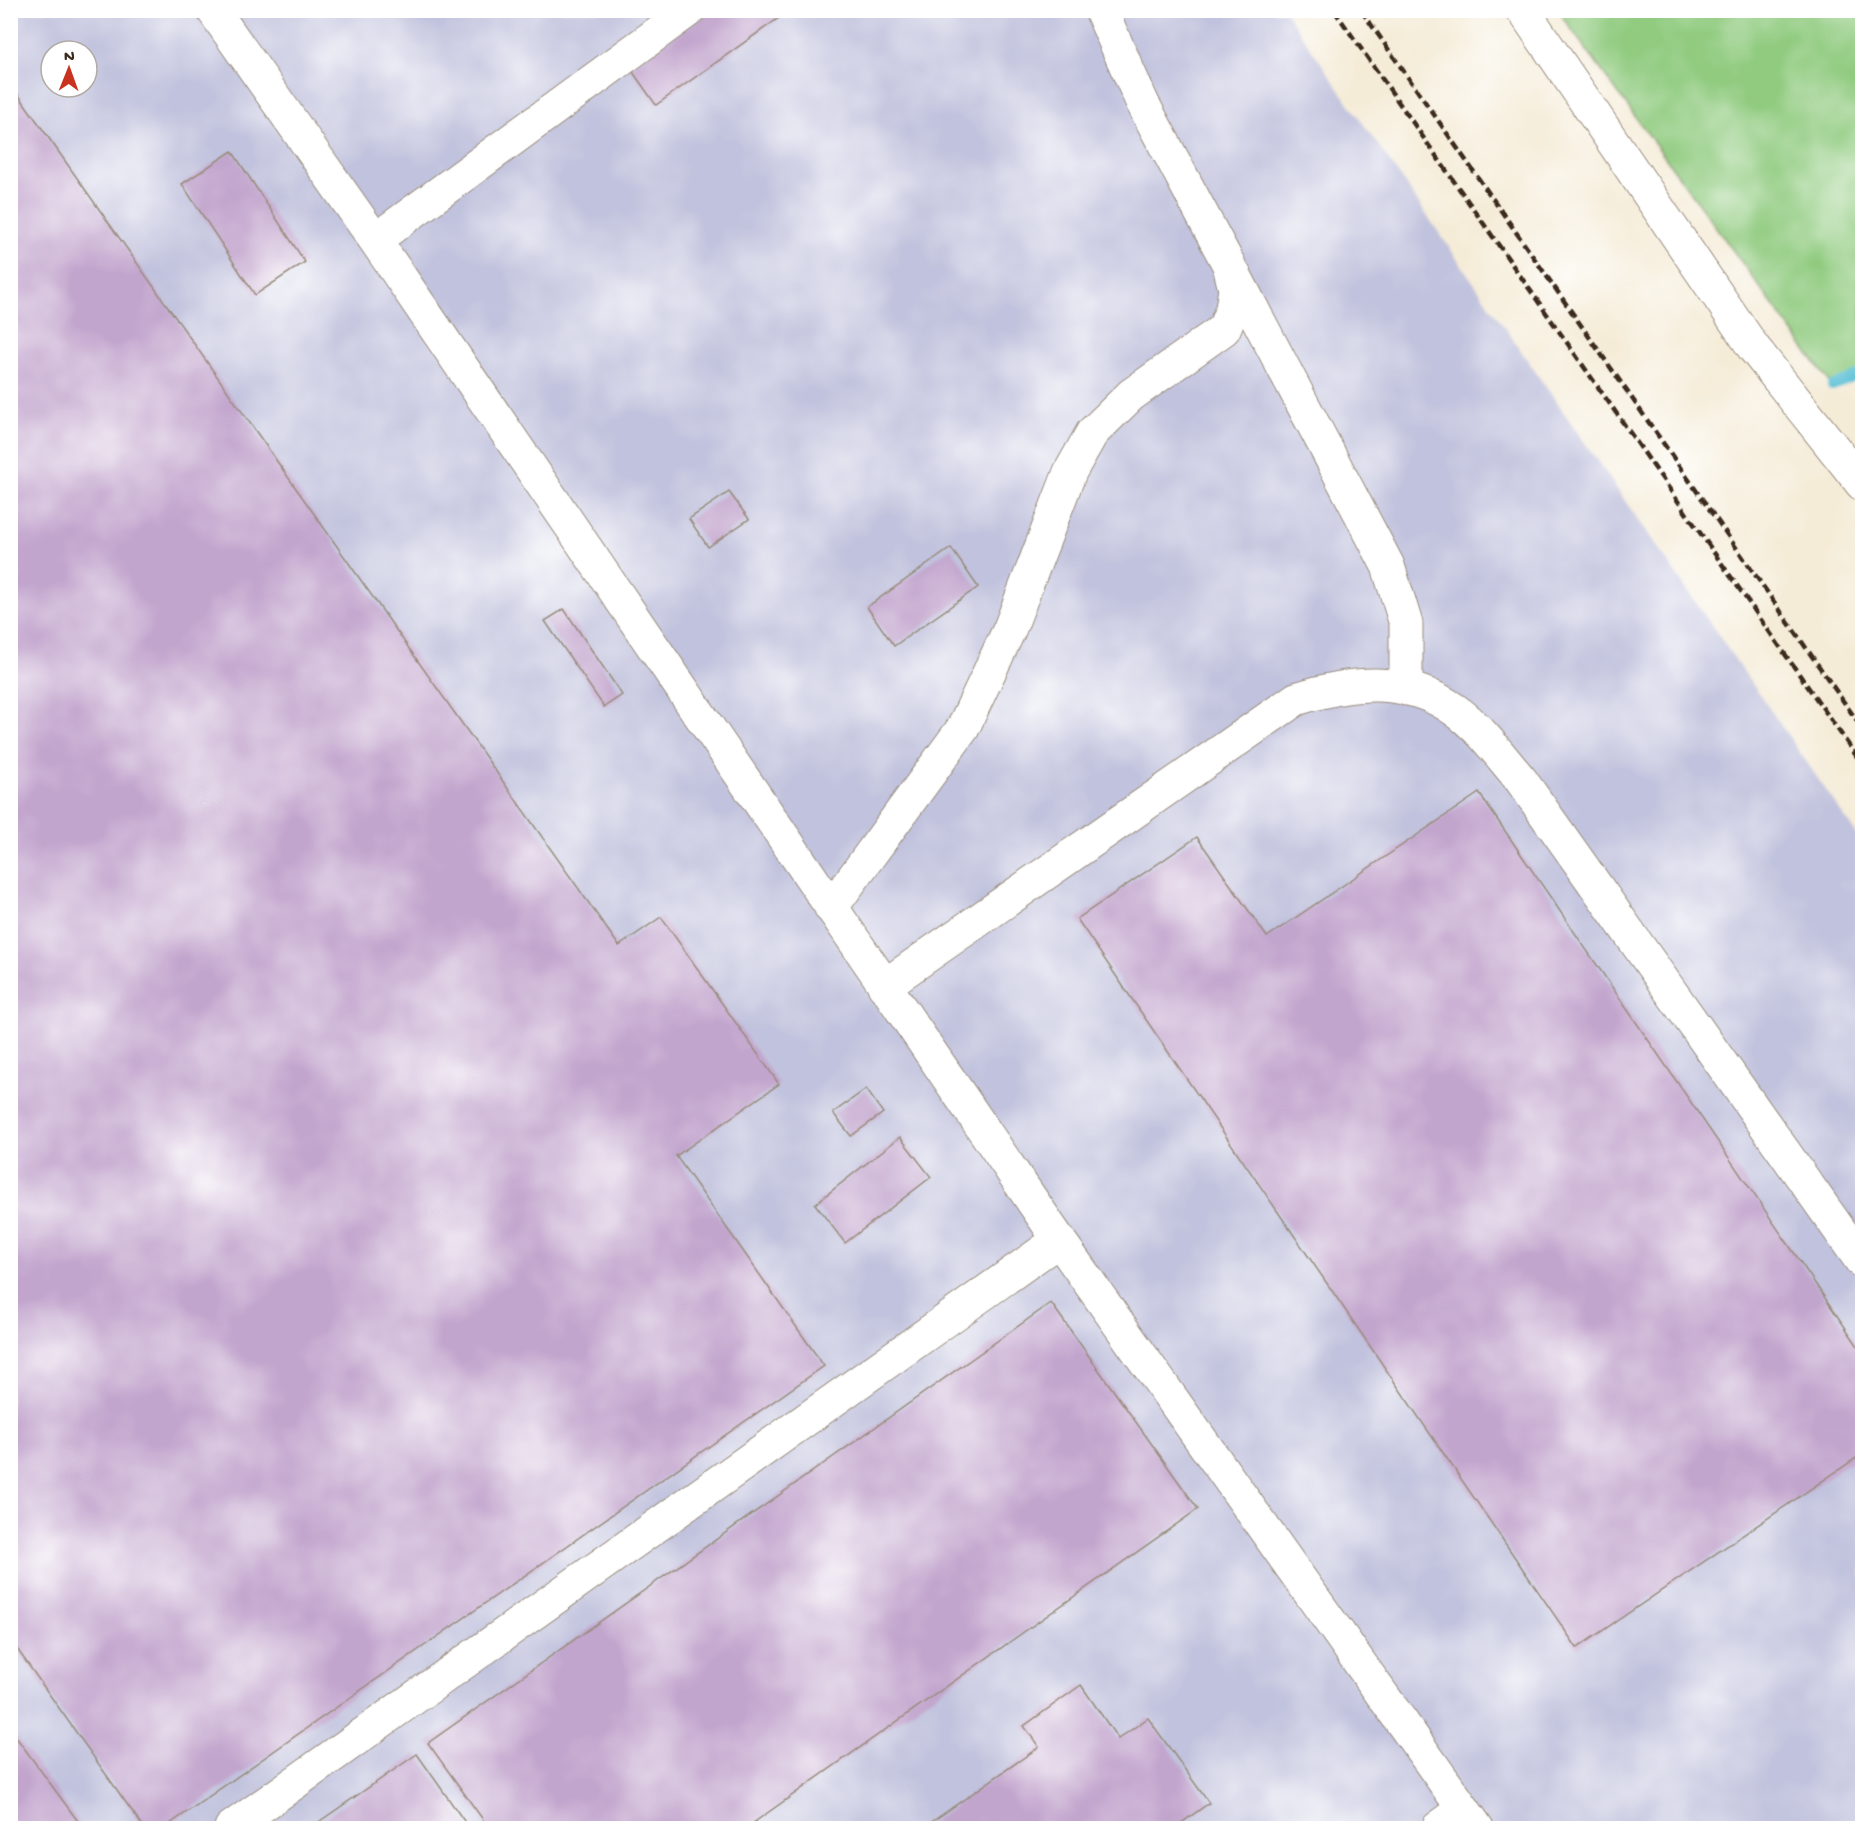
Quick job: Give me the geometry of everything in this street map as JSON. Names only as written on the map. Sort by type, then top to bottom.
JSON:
[{"type":"street","points":[[213,10],[375,240],[1459,1822]]},
{"type":"street","points":[[375,240],[689,10]]},
{"type":"street","points":[[1101,10],[1142,102],[1388,566],[1406,624],[1406,689]]},
{"type":"street","points":[[1523,10],[1753,347],[1863,484]]},
{"type":"street","points":[[831,908],[963,728],[1010,628],[1070,472],[1092,434],[1131,395],[1224,329],[1232,309],[1235,289],[1229,265]]},
{"type":"street","points":[[884,986],[1296,699],[1334,687],[1381,684],[1422,693],[1454,709],[1481,732],[1521,780],[1863,1262]]},
{"type":"street","points":[[231,1828],[1059,1240]]},
{"type":"shaded area","points":[[11,11],[1285,11],[1862,842],[1862,1828],[11,1828]]},
{"type":"green space","points":[[1558,11],[1862,11],[1862,374],[1832,386]]},
{"type":"building","points":[[711,10],[790,10],[656,105],[630,68]]},
{"type":"building","points":[[10,83],[619,946],[661,917],[779,1084],[676,1156],[824,1366],[164,1828],[144,1828],[10,1639]]},
{"type":"building","points":[[232,151],[305,262],[255,295],[182,184]]},
{"type":"building","points":[[729,492],[749,519],[708,547],[689,519]]},
{"type":"building","points":[[951,548],[978,587],[894,646],[867,607]]},
{"type":"building","points":[[564,609],[622,695],[604,707],[545,621]]},
{"type":"building","points":[[1479,793],[1862,1352],[1862,1454],[1577,1648],[1077,919],[1197,837],[1267,937]]},
{"type":"building","points":[[866,1089],[883,1113],[851,1136],[833,1113]]},
{"type":"building","points":[[900,1137],[931,1177],[845,1243],[815,1204]]},
{"type":"building","points":[[1051,1303],[1198,1509],[746,1828],[489,1828],[428,1743]]},
{"type":"building","points":[[1081,1685],[1118,1739],[1148,1718],[1209,1803],[1180,1824],[1183,1828],[923,1828],[1039,1747],[1024,1726]]},
{"type":"building","points":[[10,1729],[83,1828],[10,1828]]},
{"type":"building","points":[[417,1754],[469,1828],[310,1828]]},
{"type":"waterway","points":[[1832,386],[1862,374]]},
{"type":"railway","points":[[1334,10],[1862,764]]},
{"type":"railway","points":[[1361,10],[1862,728]]}]
